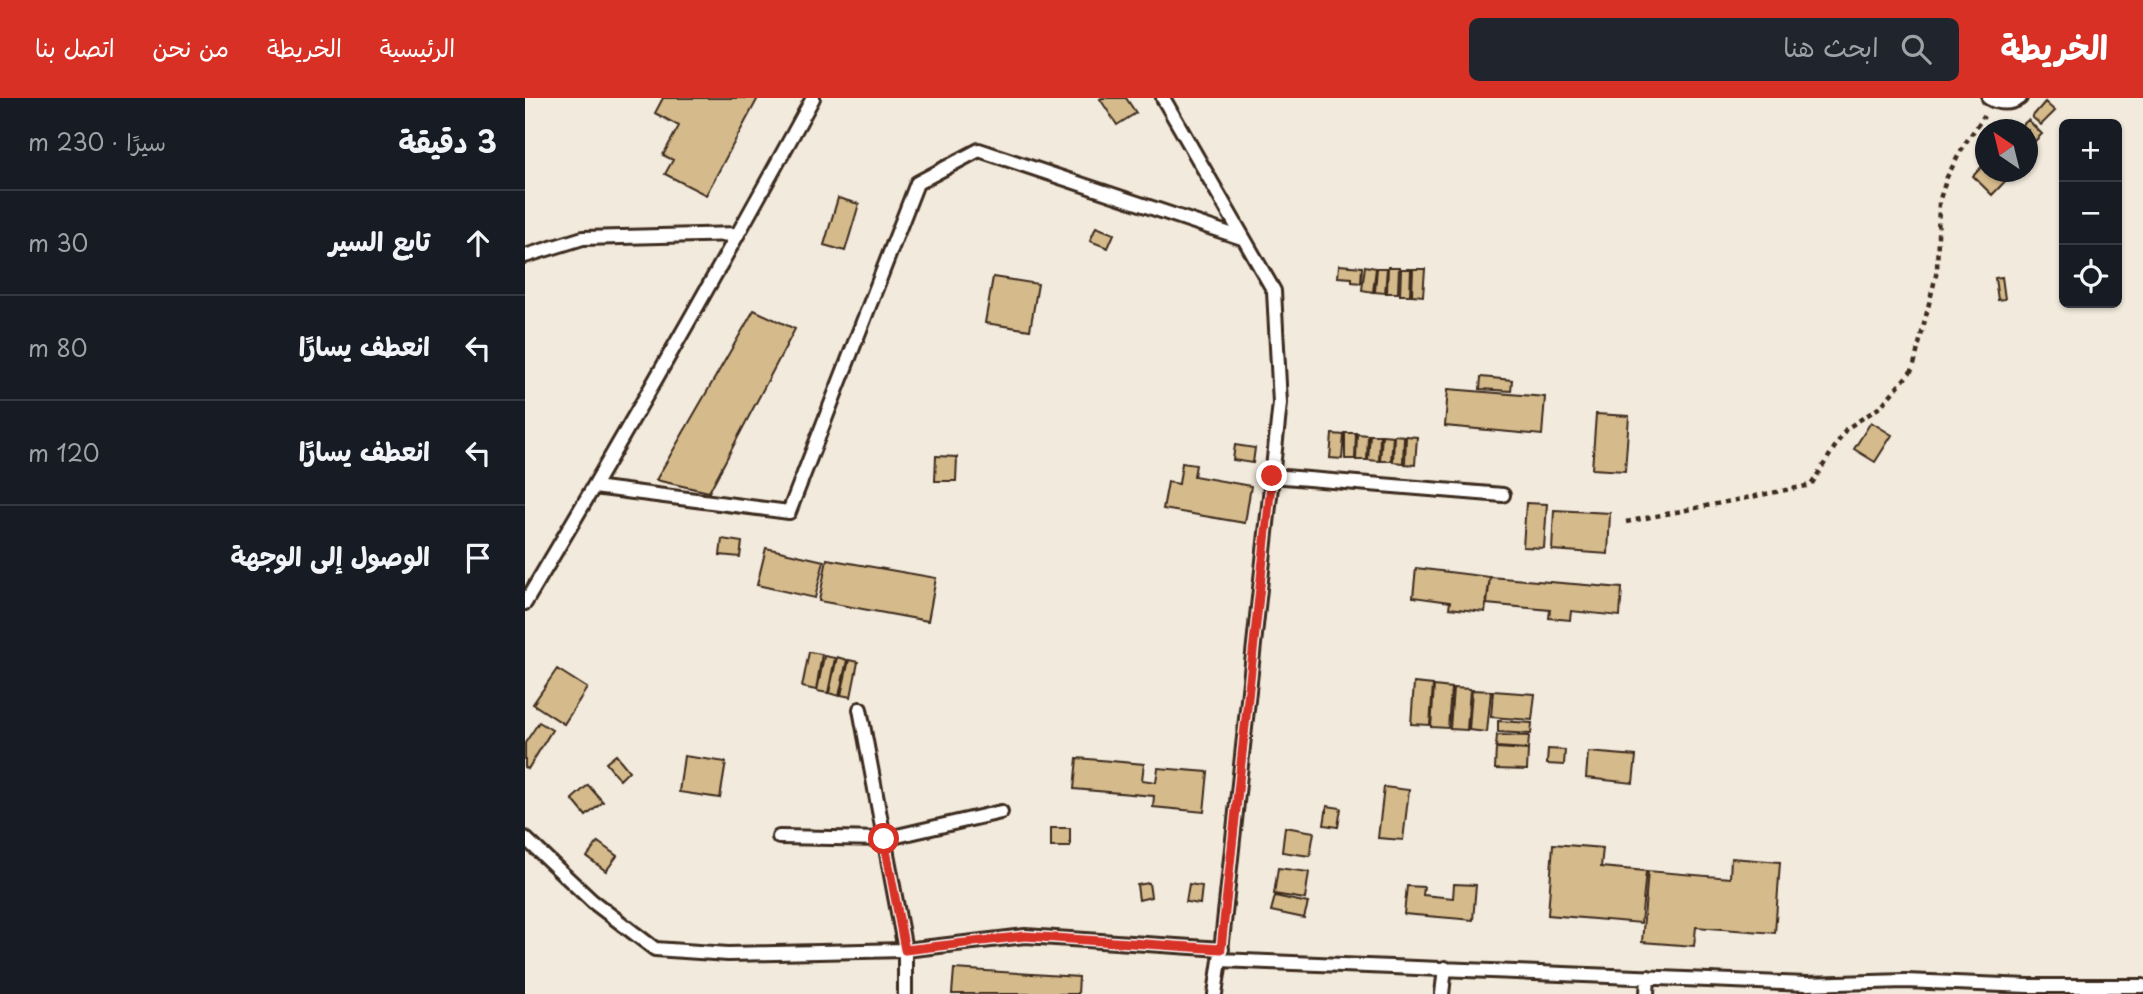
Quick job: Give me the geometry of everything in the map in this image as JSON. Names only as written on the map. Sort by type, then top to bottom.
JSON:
[{"type":"lane","points":[[525,603],[594,487],[813,98]]},
{"type":"lane","points":[[1163,98],[1274,291],[1280,403],[1215,994]]},
{"type":"lane","points":[[1992,99],[2013,103],[2020,98]]},
{"type":"lane","points":[[594,487],[789,512],[917,183],[979,150],[1242,238]]},
{"type":"lane","points":[[525,256],[583,238],[738,234]]},
{"type":"lane","points":[[1272,476],[1503,495]]},
{"type":"lane","points":[[860,709],[905,950],[905,994]]},
{"type":"lane","points":[[779,837],[884,839],[1001,812]]},
{"type":"lane","points":[[525,838],[592,901],[655,948],[728,954],[905,950],[1025,936],[1221,955],[1445,968],[1806,984],[1905,981],[2024,990],[2143,986]]},
{"type":"lane","points":[[1442,994],[1445,968]]},
{"type":"lane","points":[[1647,994],[1648,977]]},
{"type":"path","points":[[1626,522],[1811,485],[1846,429],[1880,407],[1913,369],[1937,271],[1939,202],[1947,177],[1992,99]]},
{"type":"building","points":[[663,98],[758,98],[706,195],[665,174],[673,160],[663,155],[679,126],[655,113]]},
{"type":"building","points":[[1126,98],[1136,113],[1117,125],[1100,99]]},
{"type":"building","points":[[2045,102],[2055,111],[2041,125],[2038,119],[2032,117]]},
{"type":"building","points":[[1979,182],[2004,182],[1992,195]]},
{"type":"building","points":[[838,198],[859,204],[845,251],[824,245]]},
{"type":"building","points":[[1096,227],[1114,234],[1108,248],[1090,241]]},
{"type":"building","points":[[1339,265],[1362,267],[1361,283],[1352,282],[1352,278],[1338,277]]},
{"type":"building","points":[[1365,266],[1376,268],[1373,292],[1362,290]]},
{"type":"building","points":[[1388,267],[1399,267],[1398,293],[1387,293]]},
{"type":"building","points":[[1377,268],[1387,268],[1385,293],[1375,292]]},
{"type":"building","points":[[1401,269],[1411,269],[1410,295],[1400,295]]},
{"type":"building","points":[[1413,269],[1425,269],[1423,296],[1412,295]]},
{"type":"building","points":[[993,277],[1038,284],[1030,330],[985,323]]},
{"type":"building","points":[[2002,277],[2005,299],[1998,300],[1995,278]]},
{"type":"building","points":[[754,310],[795,329],[709,492],[656,480]]},
{"type":"building","points":[[1481,377],[1512,380],[1511,391],[1480,389]]},
{"type":"building","points":[[1448,389],[1545,397],[1542,435],[1445,426]]},
{"type":"building","points":[[1596,414],[1629,416],[1625,471],[1592,469]]},
{"type":"building","points":[[1871,422],[1892,435],[1875,462],[1854,449]]},
{"type":"building","points":[[1345,433],[1356,433],[1355,459],[1345,459]]},
{"type":"building","points":[[1332,434],[1344,435],[1342,459],[1330,458]]},
{"type":"building","points":[[1357,434],[1368,435],[1367,460],[1356,460]]},
{"type":"building","points":[[1370,435],[1380,435],[1379,461],[1368,460]]},
{"type":"building","points":[[1382,435],[1393,436],[1391,461],[1380,461]]},
{"type":"building","points":[[1394,435],[1404,436],[1403,463],[1393,462]]},
{"type":"building","points":[[1406,436],[1417,437],[1415,465],[1405,464]]},
{"type":"building","points":[[1235,445],[1255,448],[1253,463],[1233,460]]},
{"type":"building","points":[[936,456],[957,457],[956,481],[935,481]]},
{"type":"building","points":[[1182,463],[1196,465],[1194,476],[1251,486],[1245,523],[1163,509],[1168,482],[1179,484]]},
{"type":"building","points":[[1526,503],[1547,504],[1544,548],[1523,547]]},
{"type":"building","points":[[1554,510],[1610,513],[1608,554],[1552,550]]},
{"type":"building","points":[[722,539],[742,542],[740,557],[720,555]]},
{"type":"building","points":[[766,548],[824,561],[815,598],[757,585]]},
{"type":"building","points":[[827,559],[936,578],[928,621],[819,601]]},
{"type":"building","points":[[1416,568],[1490,577],[1485,612],[1449,608],[1450,602],[1413,597]]},
{"type":"building","points":[[1490,577],[1622,588],[1620,616],[1571,611],[1570,620],[1549,618],[1550,610],[1487,604]]},
{"type":"building","points":[[809,652],[822,654],[816,690],[802,687]]},
{"type":"building","points":[[824,656],[835,658],[828,693],[817,691]]},
{"type":"building","points":[[837,657],[847,660],[839,696],[829,693]]},
{"type":"building","points":[[849,660],[858,662],[851,697],[841,695]]},
{"type":"building","points":[[557,669],[587,688],[564,724],[533,704]]},
{"type":"building","points":[[1414,683],[1433,685],[1430,725],[1411,724]]},
{"type":"building","points":[[1434,686],[1451,688],[1448,728],[1431,727]]},
{"type":"building","points":[[1453,688],[1470,689],[1467,730],[1450,729]]},
{"type":"building","points":[[1472,690],[1491,691],[1487,732],[1469,730]]},
{"type":"building","points":[[1493,691],[1535,694],[1532,720],[1491,717]]},
{"type":"building","points":[[1498,721],[1532,723],[1531,734],[1498,732]]},
{"type":"building","points":[[539,722],[552,730],[528,769],[525,767],[525,743]]},
{"type":"building","points":[[1497,735],[1529,736],[1528,749],[1496,747]]},
{"type":"building","points":[[1496,748],[1528,750],[1527,770],[1495,769]]},
{"type":"building","points":[[1548,749],[1565,750],[1564,765],[1547,764]]},
{"type":"building","points":[[1588,752],[1636,756],[1633,783],[1586,778]]},
{"type":"building","points":[[616,755],[629,771],[620,780],[606,763]]},
{"type":"building","points":[[684,756],[726,762],[720,798],[679,792]]},
{"type":"building","points":[[1077,758],[1144,764],[1142,780],[1156,782],[1158,768],[1208,772],[1204,812],[1153,807],[1154,796],[1074,789]]},
{"type":"building","points":[[588,785],[603,802],[586,816],[572,799]]},
{"type":"building","points":[[1384,787],[1409,790],[1403,840],[1378,838]]},
{"type":"building","points":[[1327,806],[1341,808],[1338,827],[1324,825]]},
{"type":"building","points":[[1285,827],[1314,832],[1310,856],[1282,852]]},
{"type":"building","points":[[1051,828],[1070,828],[1070,847],[1051,847]]},
{"type":"building","points":[[598,842],[617,856],[606,871],[587,857]]},
{"type":"building","points":[[1553,844],[1603,848],[1601,867],[1646,871],[1641,923],[1548,915]]},
{"type":"building","points":[[1731,858],[1780,862],[1775,933],[1696,927],[1694,946],[1642,942],[1648,871],[1730,878]]},
{"type":"building","points":[[1278,868],[1309,872],[1305,899],[1274,894]]},
{"type":"building","points":[[1149,883],[1151,897],[1139,900],[1137,885]]},
{"type":"building","points":[[1189,884],[1202,886],[1200,904],[1186,902]]},
{"type":"building","points":[[1454,884],[1476,885],[1473,920],[1404,914],[1407,886],[1424,887],[1423,895],[1453,898]]},
{"type":"building","points":[[1275,896],[1308,903],[1304,918],[1271,911]]},
{"type":"building","points":[[954,969],[1079,977],[1078,994],[952,994]]},
{"type":"route","points":[[884,839],[905,950],[1025,936],[1221,949],[1272,476]]}]
